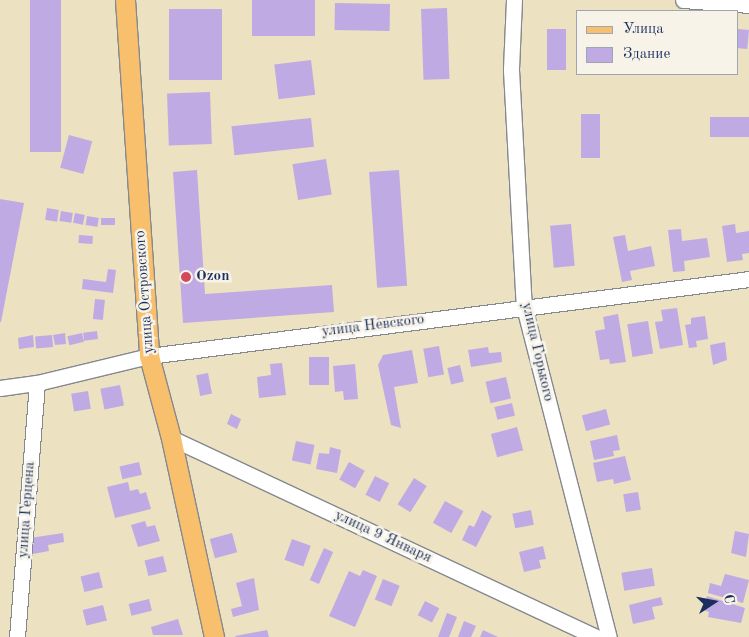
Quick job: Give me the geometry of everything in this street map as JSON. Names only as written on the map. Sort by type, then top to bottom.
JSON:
[{"type":"main road","name":"улица Островского","points":[[125,0],[149,356],[171,438],[214,637]]},
{"type":"street","name":"улица Горького","points":[[514,0],[511,70],[524,307],[609,637]]},
{"type":"street","points":[[684,0],[749,5]]},
{"type":"street","name":"улица Невского","points":[[0,388],[37,383],[149,356],[749,279]]},
{"type":"street","name":"улица Герцена","points":[[17,637],[37,383]]},
{"type":"street","name":"улица 9 Января","points":[[171,438],[596,637]]},
{"type":"building","points":[[30,0],[61,0],[61,152],[30,152]]},
{"type":"building","points":[[252,0],[315,0],[315,36],[252,36]]},
{"type":"building","points":[[335,3],[390,4],[390,31],[335,30]]},
{"type":"building","points":[[447,8],[449,79],[423,80],[421,9]]},
{"type":"building","points":[[169,9],[222,9],[222,80],[169,80]]},
{"type":"building","points":[[547,29],[566,29],[566,70],[547,70]]},
{"type":"building","points":[[739,29],[749,30],[747,49],[739,48]]},
{"type":"building","points":[[311,60],[315,95],[279,99],[274,65]]},
{"type":"building","points":[[210,92],[212,144],[169,145],[167,94]]},
{"type":"building","points":[[581,114],[600,114],[600,158],[581,158]]},
{"type":"building","points":[[710,117],[749,117],[749,137],[710,137]]},
{"type":"building","points":[[311,118],[314,147],[234,155],[231,126]]},
{"type":"building","points":[[69,135],[92,141],[83,174],[60,168]]},
{"type":"building","points":[[326,159],[332,195],[298,200],[292,164]]},
{"type":"building","points":[[197,170],[205,294],[332,285],[334,312],[183,323],[173,172]]},
{"type":"building","points":[[399,170],[407,286],[377,288],[369,172]]},
{"type":"building","points":[[0,199],[24,203],[1,322],[0,322]]},
{"type":"building","points":[[47,208],[59,210],[57,222],[45,220]]},
{"type":"building","points":[[61,211],[73,213],[71,223],[59,221]]},
{"type":"building","points":[[75,213],[85,215],[83,225],[73,223]]},
{"type":"building","points":[[87,216],[99,218],[97,227],[86,225]]},
{"type":"building","points":[[101,218],[115,218],[115,225],[101,225]]},
{"type":"building","points":[[571,224],[575,266],[554,268],[550,226]]},
{"type":"building","points":[[735,224],[736,233],[749,231],[749,253],[742,254],[743,260],[727,262],[722,226]]},
{"type":"building","points":[[681,229],[682,241],[707,238],[710,257],[684,261],[685,271],[673,272],[668,230]]},
{"type":"building","points":[[79,235],[93,236],[92,244],[78,243]]},
{"type":"building","points":[[625,235],[628,251],[651,246],[655,266],[630,271],[632,280],[622,282],[613,237]]},
{"type":"building","points":[[108,269],[116,270],[113,293],[82,289],[83,279],[106,282]]},
{"type":"building","points":[[95,299],[105,300],[103,320],[93,319]]},
{"type":"building","points":[[677,308],[683,345],[660,349],[655,322],[663,321],[661,310]]},
{"type":"building","points":[[618,314],[626,362],[610,364],[609,359],[600,360],[595,331],[605,329],[603,317]]},
{"type":"building","points":[[705,316],[708,339],[696,341],[697,347],[689,348],[685,325],[691,324],[691,318]]},
{"type":"building","points":[[648,321],[653,354],[632,357],[627,324]]},
{"type":"building","points":[[97,331],[98,339],[84,341],[83,333]]},
{"type":"building","points":[[65,333],[66,344],[55,345],[53,335]]},
{"type":"building","points":[[82,333],[84,342],[69,345],[67,336]]},
{"type":"building","points":[[33,335],[34,347],[19,349],[18,338]]},
{"type":"building","points":[[52,335],[53,347],[36,348],[35,336]]},
{"type":"building","points":[[725,342],[727,360],[713,365],[710,345]]},
{"type":"building","points":[[439,346],[444,375],[428,377],[423,349]]},
{"type":"building","points":[[488,347],[489,353],[501,352],[502,362],[471,367],[468,350]]},
{"type":"building","points":[[412,350],[418,383],[394,387],[401,428],[391,425],[378,365],[383,355]]},
{"type":"building","points":[[309,357],[329,357],[329,385],[309,385]]},
{"type":"building","points":[[282,363],[286,395],[259,398],[257,377],[271,375],[270,364]]},
{"type":"building","points":[[355,364],[358,399],[344,400],[343,391],[335,392],[333,366]]},
{"type":"building","points":[[460,365],[464,382],[451,384],[447,368]]},
{"type":"building","points":[[208,373],[212,394],[200,396],[196,375]]},
{"type":"building","points":[[506,377],[511,398],[490,403],[486,382]]},
{"type":"building","points":[[120,385],[124,406],[104,409],[100,389]]},
{"type":"building","points":[[88,391],[91,409],[74,411],[71,394]]},
{"type":"building","points":[[512,403],[515,416],[497,420],[494,407]]},
{"type":"building","points":[[606,409],[610,424],[586,431],[582,415]]},
{"type":"building","points":[[231,414],[241,419],[237,429],[227,424]]},
{"type":"building","points":[[517,427],[523,450],[497,457],[491,434]]},
{"type":"building","points":[[617,435],[620,450],[613,451],[614,456],[594,460],[590,441]]},
{"type":"building","points":[[296,441],[315,445],[310,465],[292,461]]},
{"type":"building","points":[[330,447],[341,450],[337,473],[316,469],[319,453],[329,454]]},
{"type":"building","points":[[625,456],[631,480],[614,484],[613,479],[597,482],[593,463]]},
{"type":"building","points":[[139,462],[142,475],[122,479],[120,466]]},
{"type":"building","points":[[349,462],[365,471],[355,488],[339,479]]},
{"type":"building","points":[[375,476],[389,483],[380,502],[365,495]]},
{"type":"building","points":[[414,478],[427,486],[410,512],[398,504]]},
{"type":"building","points":[[128,482],[130,491],[138,489],[140,494],[146,492],[151,509],[115,518],[107,487]]},
{"type":"building","points":[[638,492],[641,510],[626,512],[623,494]]},
{"type":"building","points":[[445,501],[463,511],[451,533],[433,523]]},
{"type":"building","points":[[482,510],[492,516],[476,547],[462,540],[469,525],[474,527]]},
{"type":"building","points":[[531,510],[534,525],[515,528],[512,514]]},
{"type":"building","points":[[145,521],[147,527],[155,525],[160,541],[138,547],[131,525]]},
{"type":"building","points":[[735,531],[749,534],[746,557],[731,553]]},
{"type":"building","points":[[63,533],[64,542],[48,545],[49,551],[33,554],[30,538]]},
{"type":"building","points":[[232,533],[237,552],[215,558],[210,539]]},
{"type":"building","points":[[292,539],[311,546],[303,567],[284,560]]},
{"type":"building","points":[[543,546],[546,559],[539,560],[541,568],[524,572],[519,552]]},
{"type":"building","points":[[324,548],[333,552],[319,584],[310,580]]},
{"type":"building","points":[[163,556],[167,572],[148,576],[145,561]]},
{"type":"building","points":[[652,568],[655,586],[624,591],[621,573]]},
{"type":"building","points":[[363,570],[377,576],[355,627],[329,616],[349,571],[360,576]]},
{"type":"building","points":[[99,572],[103,588],[84,592],[81,577]]},
{"type":"building","points":[[725,574],[749,580],[743,603],[708,593],[710,583],[721,586]]},
{"type":"building","points":[[254,578],[259,610],[233,617],[231,609],[242,606],[236,583]]},
{"type":"building","points":[[383,579],[400,586],[391,606],[375,599]]},
{"type":"building","points":[[707,596],[745,608],[741,623],[708,617],[709,612],[703,610]]},
{"type":"building","points":[[661,597],[663,605],[652,607],[655,619],[633,624],[629,605]]},
{"type":"building","points":[[149,599],[152,611],[132,616],[129,604]]},
{"type":"building","points":[[425,601],[439,608],[432,623],[418,615]]},
{"type":"building","points":[[103,605],[107,621],[86,626],[83,610]]},
{"type":"building","points":[[447,613],[457,617],[449,637],[438,637]]},
{"type":"building","points":[[178,619],[183,635],[153,635],[151,627]]},
{"type":"building","points":[[464,621],[476,626],[471,637],[458,637]]},
{"type":"building","points":[[267,630],[269,637],[235,636]]},
{"type":"building","points":[[483,630],[498,637],[480,637]]},
{"type":"place","name":"Ozon","points":[[186,277]]}]
